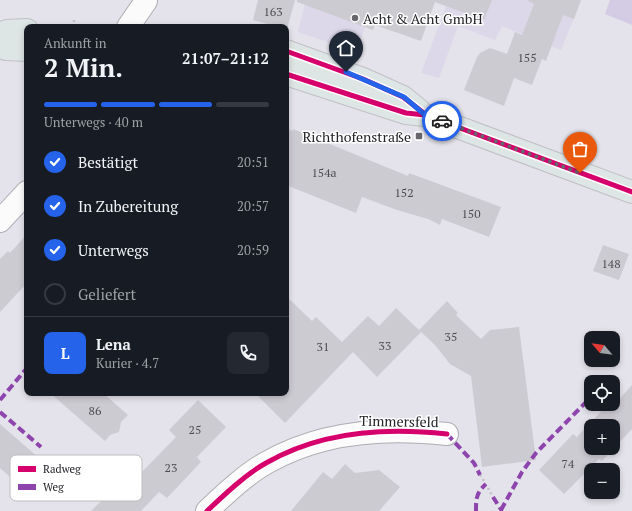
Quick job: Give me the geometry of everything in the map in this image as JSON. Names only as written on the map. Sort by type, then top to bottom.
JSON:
[{"type":"main road","points":[[0,34],[7,31],[24,30]]},
{"type":"main road","points":[[0,45],[6,49],[24,50]]},
{"type":"main road","points":[[289,52],[363,79],[404,97],[425,115]]},
{"type":"main road","points":[[289,75],[406,113],[425,115],[632,192]]},
{"type":"street","points":[[130,24],[146,0]]},
{"type":"street","points":[[146,0],[148,24]]},
{"type":"street","points":[[0,221],[24,195]]},
{"type":"street","name":"Timmersfeld","points":[[207,511],[221,497],[265,463],[305,444],[353,433],[421,431],[447,434]]},
{"type":"path","points":[[74,17],[74,22]]},
{"type":"path","points":[[480,475],[484,481]]},
{"type":"path","points":[[488,488],[493,497]]},
{"type":"shaded area","points":[[306,0],[375,0],[356,52],[298,32]]},
{"type":"shaded area","points":[[429,0],[581,0],[561,50],[502,26],[495,40],[458,26],[439,78],[421,73],[446,6]]},
{"type":"shaded area","points":[[610,0],[632,0],[632,25],[605,14]]},
{"type":"building","points":[[258,0],[295,0],[288,24],[267,24],[253,20]]},
{"type":"building","points":[[297,0],[492,0],[484,20],[435,2],[421,41],[375,25],[373,30],[297,2]]},
{"type":"building","points":[[527,0],[581,0],[574,19],[563,15],[546,61],[542,59],[532,85],[514,78],[504,106],[464,90],[480,53],[490,48],[507,54],[515,32],[522,35],[534,4]]},
{"type":"building","points":[[289,129],[293,131],[293,129],[408,176],[409,173],[501,207],[489,237],[442,219],[440,225],[428,219],[397,210],[362,197],[356,213],[289,186]]},
{"type":"building","points":[[24,237],[24,286],[0,312],[0,259],[8,251],[10,253]]},
{"type":"building","points":[[603,245],[629,254],[619,280],[593,271]]},
{"type":"building","points":[[289,299],[312,321],[316,317],[342,342],[368,316],[379,326],[396,308],[419,330],[447,301],[458,313],[456,315],[481,339],[490,330],[519,327],[536,460],[482,467],[471,376],[450,364],[435,345],[421,332],[377,377],[353,352],[285,423],[258,396],[289,396]]},
{"type":"building","points":[[632,385],[632,429],[620,442],[620,419],[594,419],[601,411],[620,411],[620,398]]},
{"type":"building","points":[[53,396],[106,396],[128,415],[121,422],[119,432],[110,435],[105,441]]},
{"type":"building","points":[[198,400],[226,427],[197,457],[201,462],[167,498],[159,492],[141,511],[91,511],[101,501],[142,501],[142,472],[176,437],[169,430]]},
{"type":"building","points":[[0,424],[36,455],[10,455],[10,477],[0,468]]},
{"type":"building","points":[[584,430],[584,455],[608,455],[602,461],[599,459],[595,463],[584,463],[584,474],[564,494],[539,470],[573,434],[577,437]]},
{"type":"building","points":[[345,464],[355,473],[379,470],[400,487],[379,511],[291,511],[323,472],[332,479]]},
{"type":"marked path","points":[[0,400],[24,372]]},
{"type":"marked path","points":[[501,510],[522,472],[536,453],[584,404]]},
{"type":"marked path","points":[[0,412],[41,447]]},
{"type":"marked path","points":[[447,434],[474,463],[480,475]]},
{"type":"marked path","points":[[476,511],[477,496],[486,484]]},
{"type":"marked path","points":[[493,497],[502,511]]},
{"type":"cycle path","points":[[289,52],[363,79],[403,97],[425,114]]},
{"type":"cycle path","points":[[289,75],[406,113],[425,115],[632,192]]},
{"type":"cycle path","points":[[207,511],[235,485],[258,468],[287,452],[309,444],[331,438],[377,432],[400,431],[447,434]]},
{"type":"way so far","points":[[442,121],[580,173]]},
{"type":"place","name":"Acht & Acht GmbH","points":[[355,18]]},
{"type":"place","name":"Richthofenstraße","points":[[419,136]]},
{"type":"route","points":[[346,72],[404,97],[425,115],[442,121]]}]
